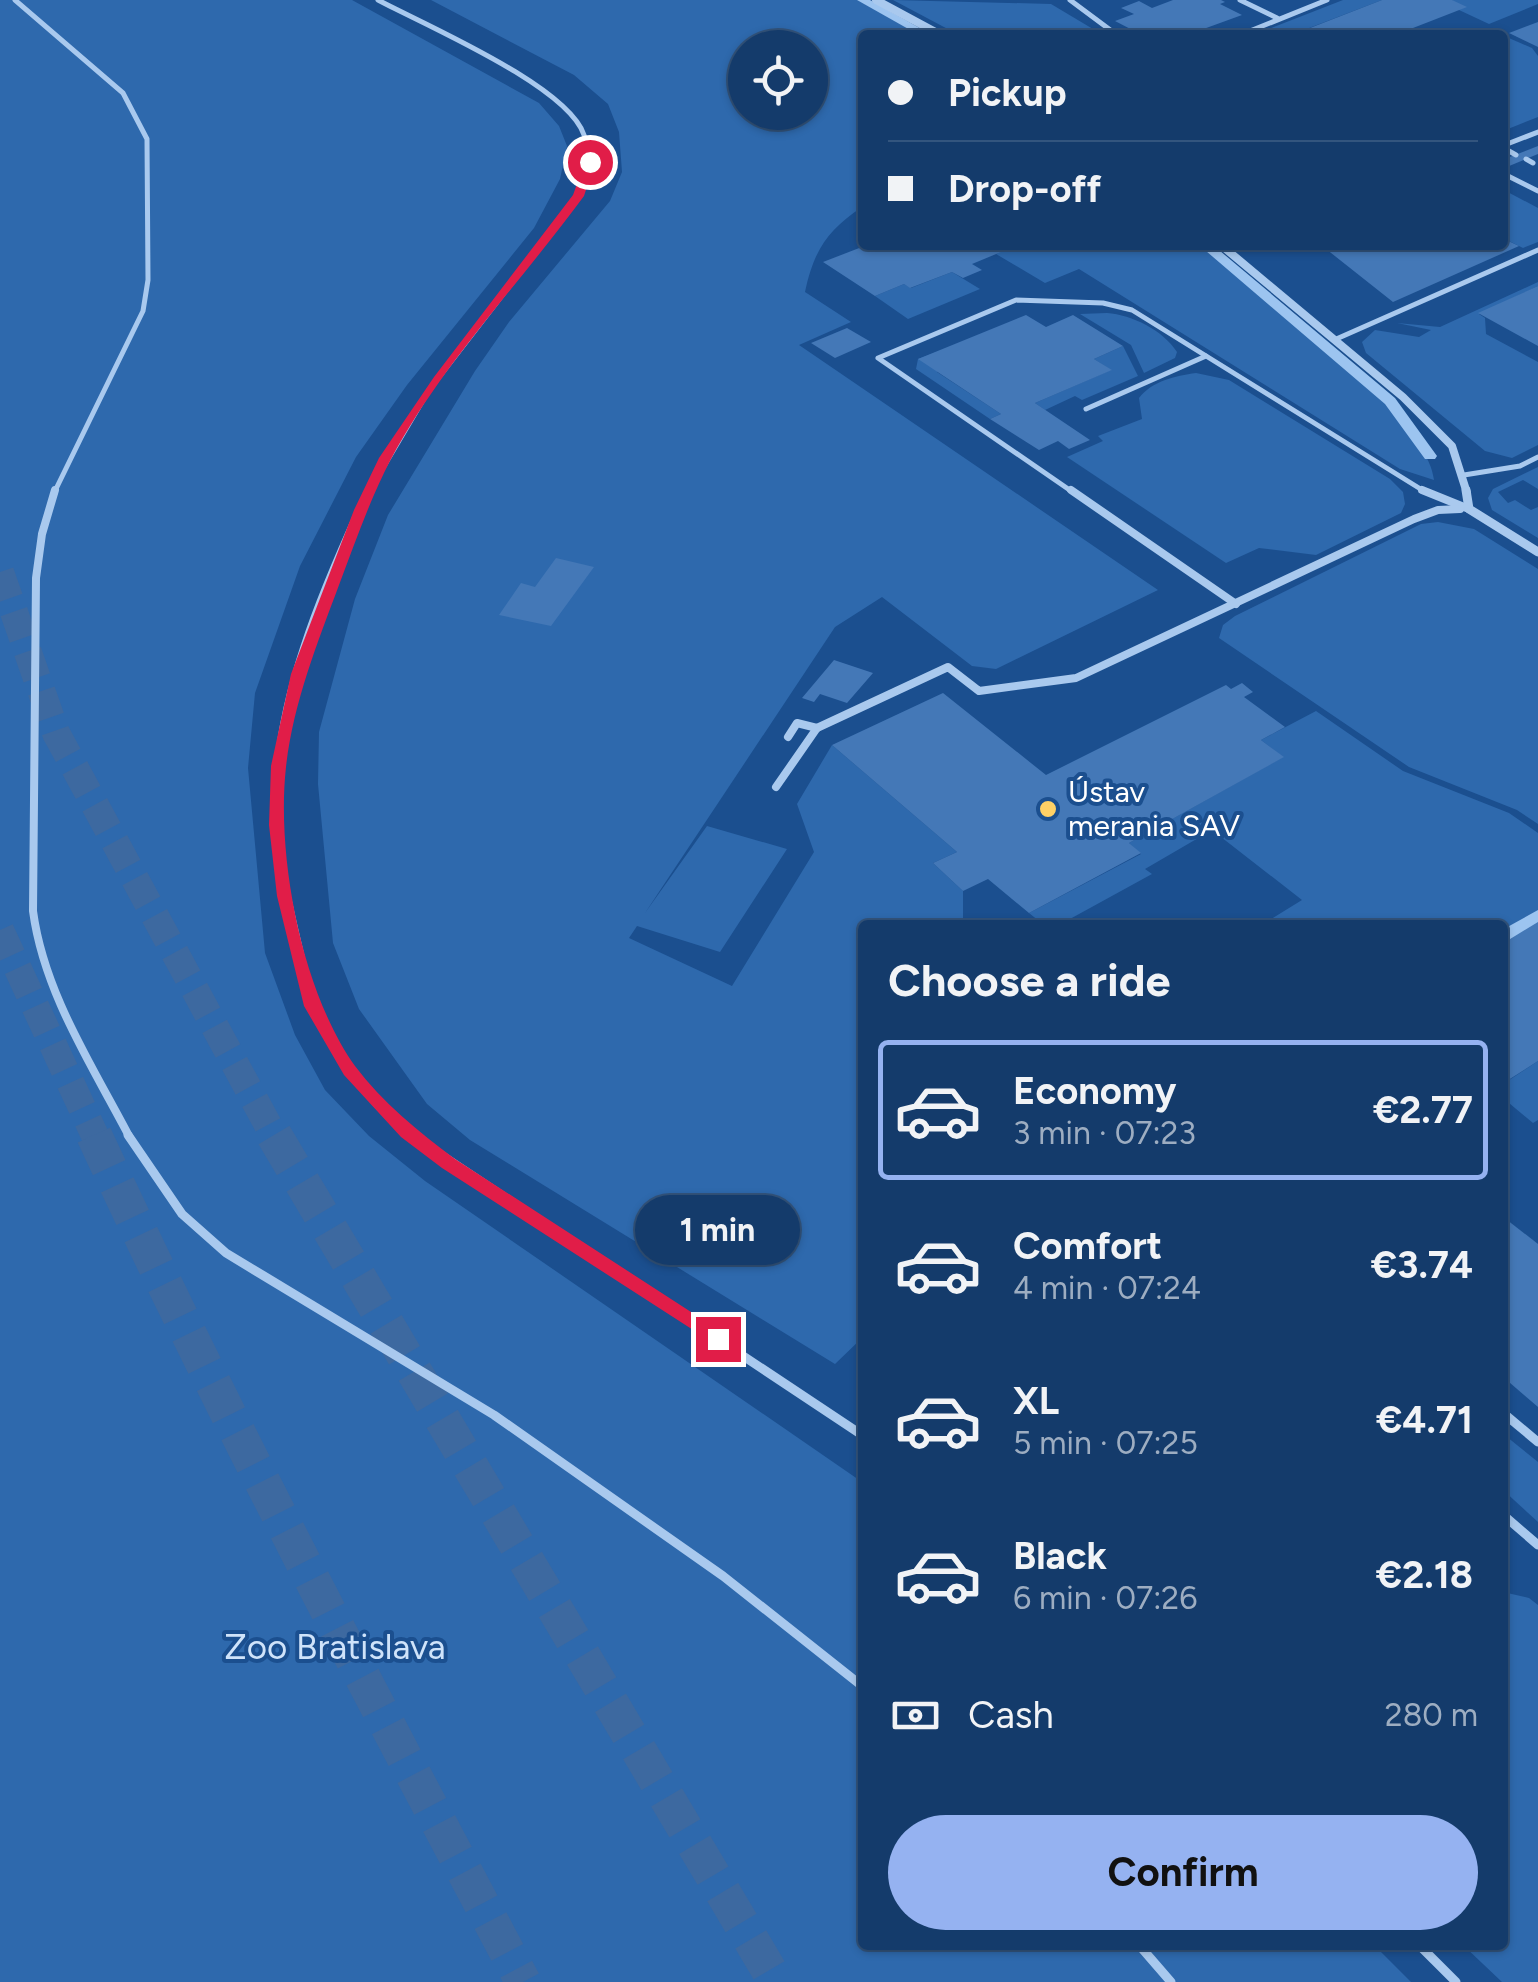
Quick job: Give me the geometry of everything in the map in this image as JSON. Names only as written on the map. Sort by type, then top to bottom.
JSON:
[{"type":"street","points":[[876,0],[933,30]]},
{"type":"street","points":[[1227,250],[1403,397],[1452,446],[1464,475],[1469,508],[1538,552]]},
{"type":"lane","points":[[15,0],[122,93],[147,139],[148,280],[143,311],[53,496],[42,534],[36,578],[33,911],[38,948],[60,1003],[138,1154],[182,1214],[226,1253],[494,1415],[586,1477],[723,1576],[858,1683]]},
{"type":"lane","points":[[378,0],[543,88],[566,105],[583,127],[590,162],[579,196],[438,380],[386,458],[345,549],[298,674],[278,766],[277,825],[285,896],[312,1006],[350,1070],[408,1133],[858,1432]]},
{"type":"lane","points":[[1070,0],[1109,30]]},
{"type":"lane","points":[[1240,0],[1277,18]]},
{"type":"lane","points":[[1251,30],[1327,0]]},
{"type":"lane","points":[[1508,144],[1538,132]]},
{"type":"lane","points":[[1508,150],[1516,155]]},
{"type":"lane","points":[[1508,176],[1538,191]]},
{"type":"lane","points":[[1334,340],[1538,250]]},
{"type":"lane","points":[[1236,604],[878,358],[1016,300],[1103,304],[1132,310],[1412,485],[1438,500],[1469,508]]},
{"type":"lane","points":[[1086,409],[1206,356]]},
{"type":"lane","points":[[1464,475],[1520,466],[1538,457]]},
{"type":"lane","points":[[776,787],[818,728],[948,667],[979,691],[1076,678],[1414,519],[1438,510],[1469,508]]},
{"type":"lane","points":[[788,737],[797,724],[818,728]]},
{"type":"lane","points":[[1508,1417],[1538,1442]]},
{"type":"lane","points":[[1508,1519],[1538,1545]]},
{"type":"lane","points":[[1143,1950],[1171,1982]]},
{"type":"lane","points":[[1424,1950],[1456,1982]]},
{"type":"green space","name":"Zoo Bratislava","points":[[0,0],[352,0],[539,103],[559,126],[567,146],[560,179],[534,228],[407,385],[356,457],[300,566],[255,693],[248,768],[265,953],[295,1035],[325,1090],[369,1136],[425,1181],[858,1479],[858,1950],[1379,1950],[1411,1982],[0,1982]]},
{"type":"green space","points":[[431,0],[859,0],[916,30],[858,30],[858,210],[824,243],[805,292],[851,322],[799,345],[1158,590],[996,669],[972,666],[882,597],[835,627],[645,913],[707,826],[787,849],[720,952],[637,926],[629,938],[732,986],[814,852],[797,804],[832,745],[957,852],[933,863],[963,891],[963,920],[858,920],[858,1342],[835,1364],[470,1140],[427,1104],[359,1009],[333,943],[318,784],[319,732],[355,599],[388,515],[475,371],[509,322],[610,201],[622,172],[619,132],[608,104],[574,75]]},
{"type":"green space","points":[[893,0],[1051,4],[1095,30],[950,30]]},
{"type":"green space","points":[[1343,0],[1382,0],[1304,30],[1266,30]]},
{"type":"green space","points":[[1452,0],[1538,0],[1538,4],[1489,24],[1459,10]]},
{"type":"green space","points":[[1508,38],[1532,48],[1538,56],[1538,117],[1508,129]]},
{"type":"green space","points":[[1508,192],[1538,208],[1538,242],[1523,248],[1508,240]]},
{"type":"green space","points":[[997,250],[1208,250],[1336,355],[1372,390],[1425,454],[1434,480],[1400,469],[1079,269],[1045,283],[996,254],[1000,252]]},
{"type":"green space","points":[[952,272],[980,289],[908,319],[875,296],[904,284],[911,288]]},
{"type":"green space","points":[[1538,282],[1538,286],[1479,314],[1485,318],[1486,334],[1538,362],[1538,445],[1512,458],[1485,451],[1366,353],[1362,342],[1375,330],[1419,337],[1431,330],[1397,323],[1440,327]]},
{"type":"green space","points":[[1107,313],[1136,320],[1155,331],[1177,352],[1175,358],[1144,373],[1131,345],[1080,314]]},
{"type":"green space","points":[[1123,346],[1138,376],[1082,400],[1075,396],[1045,410],[1035,403],[1111,370],[1094,359]]},
{"type":"green space","points":[[950,347],[937,372],[1001,414],[990,419],[916,369],[918,359]]},
{"type":"green space","points":[[1196,373],[1229,380],[1390,479],[1403,492],[1405,504],[1401,513],[1316,555],[1259,548],[1226,563],[1067,457],[1103,441],[1098,436],[1142,419],[1139,398],[1150,387]]},
{"type":"green space","points":[[1538,467],[1538,489],[1523,480],[1498,492],[1508,503],[1515,500],[1531,510],[1538,507],[1538,538],[1492,510],[1488,498],[1493,489]]},
{"type":"green space","points":[[1438,522],[1474,529],[1538,569],[1538,824],[1517,810],[1409,767],[1219,638],[1223,625],[1235,616],[1421,524]]},
{"type":"green space","points":[[1316,711],[1403,771],[1509,813],[1538,833],[1538,922],[1508,941],[1508,920],[1270,920],[1302,900],[1212,830],[1145,869],[1152,874],[1068,920],[1038,920],[1029,913],[1141,854],[1129,843],[1283,757],[1261,740]]},
{"type":"green space","points":[[1538,1061],[1538,1120],[1533,1123],[1508,1102],[1508,1081]]},
{"type":"green space","points":[[1508,1438],[1538,1462],[1538,1522],[1508,1495]]},
{"type":"green space","points":[[1508,1593],[1529,1598],[1538,1605],[1538,1982],[1502,1982],[1468,1950],[1508,1950]]},
{"type":"building","points":[[1173,0],[1221,0],[1225,2],[1220,4],[1242,15],[1201,30],[1132,30],[1115,21],[1134,14],[1121,8],[1139,1],[1152,8]]},
{"type":"building","points":[[1382,0],[1452,0],[1467,7],[1408,30],[1305,30]]},
{"type":"building","points":[[1538,22],[1538,47],[1509,33]]},
{"type":"building","points":[[1538,146],[1538,154],[1508,166],[1508,158]]},
{"type":"building","points":[[1508,241],[1519,246],[1393,302],[1327,250],[1508,250]]},
{"type":"building","points":[[858,248],[1001,252],[972,264],[982,270],[963,278],[952,272],[875,296],[823,262]]},
{"type":"building","points":[[1538,286],[1538,346],[1478,313]]},
{"type":"building","points":[[1026,315],[1046,327],[1073,315],[1123,346],[1094,359],[1112,370],[1035,403],[1090,440],[1069,449],[1058,441],[1039,450],[990,419],[1001,414],[918,359]]},
{"type":"building","points":[[847,328],[871,342],[835,358],[811,343]]},
{"type":"building","points":[[556,558],[594,567],[551,626],[499,615],[521,583],[535,587]]},
{"type":"building","points":[[834,660],[873,673],[847,703],[820,694],[814,702],[802,698]]},
{"type":"building","name":"Ústav merania SAV","points":[[1242,683],[1253,692],[1244,697],[1285,727],[1261,740],[1284,757],[1129,843],[1141,853],[1029,913],[988,879],[963,891],[933,863],[957,852],[832,745],[943,693],[1046,775],[1226,685],[1231,689]]},
{"type":"building","points":[[1538,922],[1538,1061],[1508,1080],[1508,940]]},
{"type":"building","points":[[1508,1221],[1538,1244],[1538,1407],[1508,1381]]},
{"type":"waterway","points":[[862,0],[918,30]]},
{"type":"waterway","points":[[1211,250],[1390,401],[1430,456]]},
{"type":"waterway","points":[[1508,934],[1538,916]]},
{"type":"tunnel","points":[[0,572],[56,733],[275,1138]]},
{"type":"tunnel","points":[[0,930],[96,1138]]},
{"type":"tunnel","points":[[94,1135],[249,1456],[523,1982]]},
{"type":"tunnel","points":[[274,1135],[776,1982]]},
{"type":"place","name":"Ústav merania SAV","points":[[1048,809]]},
{"type":"route","points":[[590,162],[579,196],[438,380],[386,458],[361,510],[298,674],[278,766],[277,825],[285,896],[312,1006],[350,1070],[408,1133],[448,1164],[718,1339]]}]
